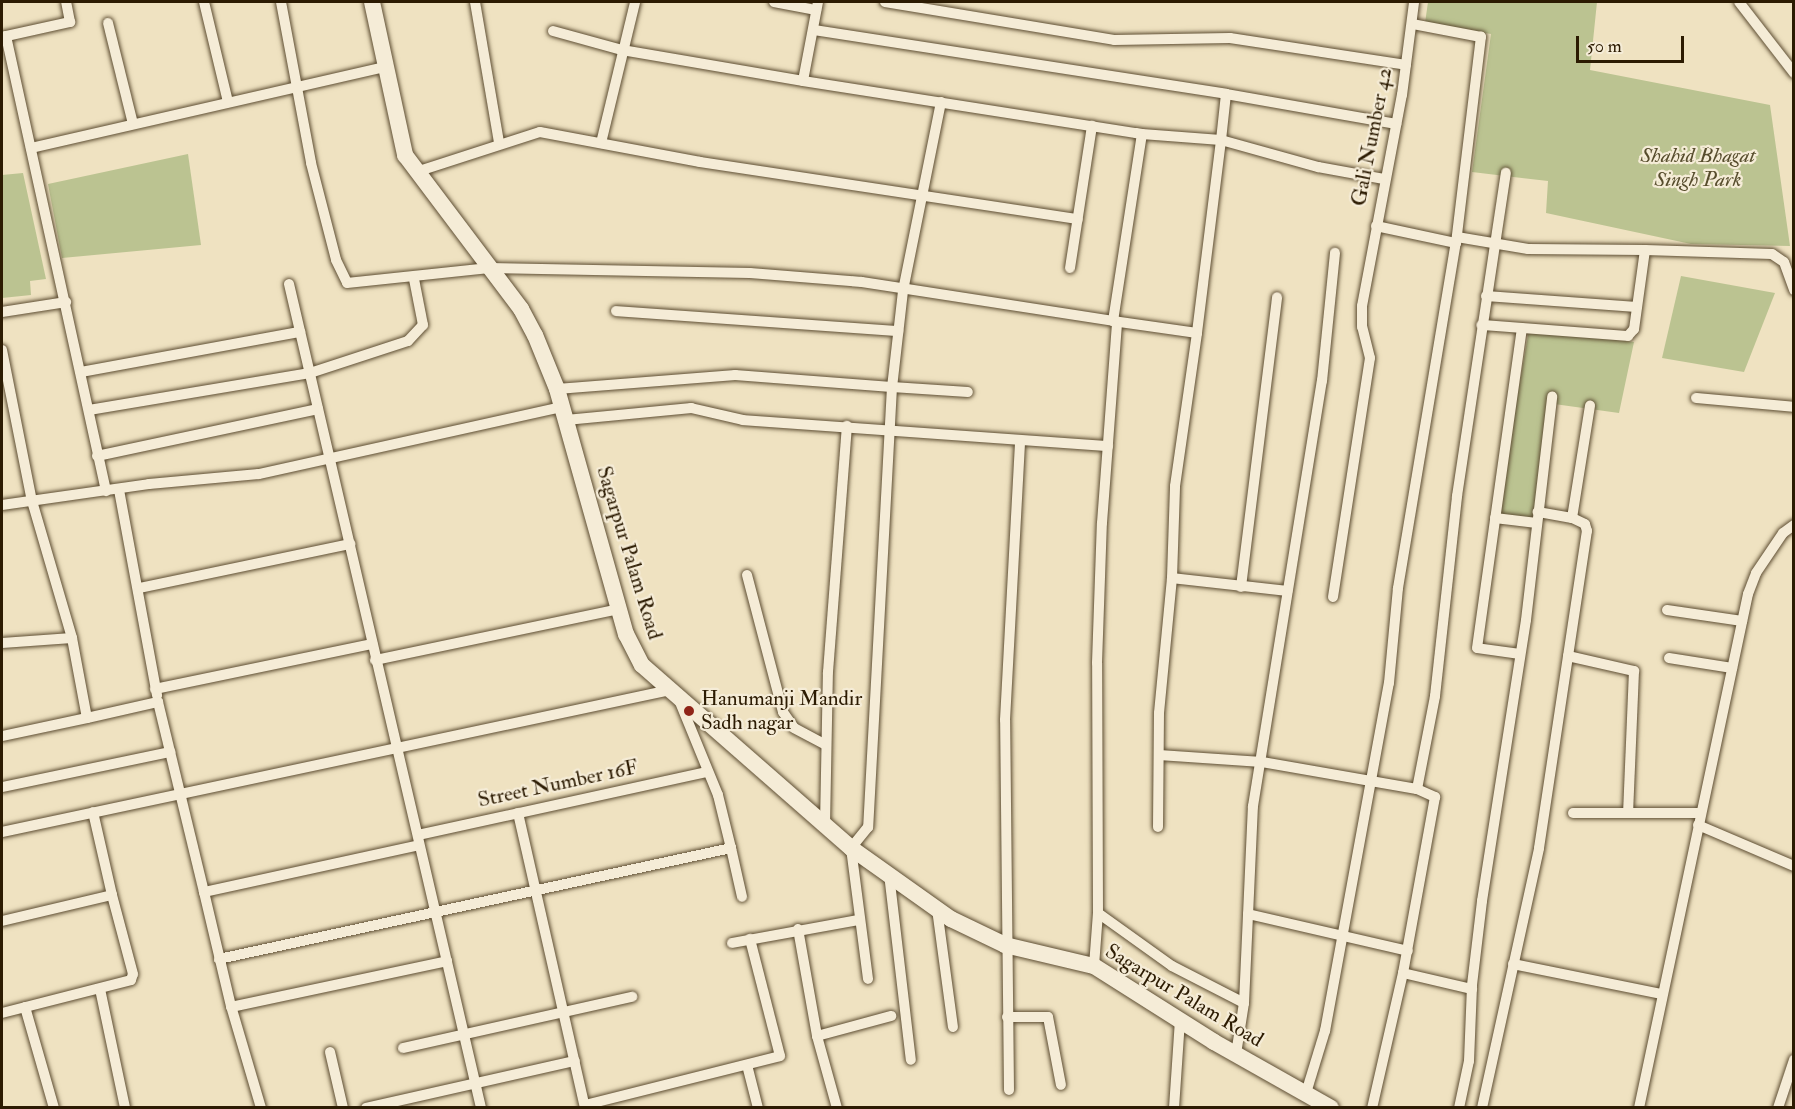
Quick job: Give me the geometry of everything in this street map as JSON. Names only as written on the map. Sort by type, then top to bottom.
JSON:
[{"type":"street","points":[[66,2],[70,22],[4,37],[66,302],[106,491]]},
{"type":"street","points":[[204,2],[228,102]]},
{"type":"street","points":[[281,2],[311,163],[344,279],[362,284],[489,268],[816,276],[1197,333]]},
{"type":"street","name":"Sagarpur Palam Road","points":[[372,2],[405,155],[528,321],[557,388],[620,609],[642,665],[851,848],[937,909],[1005,945],[1094,966],[1236,1054],[1331,1107]]},
{"type":"street","points":[[475,2],[499,142]]},
{"type":"street","points":[[601,143],[635,2]]},
{"type":"street","points":[[774,2],[817,6],[803,81]]},
{"type":"street","points":[[885,2],[1114,40],[1230,38],[1406,65]]},
{"type":"street","name":"Gali Number 42","points":[[1333,597],[1370,358],[1361,319],[1366,279],[1396,124],[1413,24],[1414,2]]},
{"type":"street","points":[[1740,2],[1794,73]]},
{"type":"street","points":[[108,23],[133,124]]},
{"type":"street","points":[[1306,1093],[1325,1031],[1389,683],[1398,588],[1456,240],[1482,37],[1413,24]]},
{"type":"street","points":[[814,30],[1226,94],[1396,124]]},
{"type":"street","points":[[553,31],[622,50],[803,81],[1142,134],[1221,140],[1318,167],[1384,178]]},
{"type":"street","points":[[31,148],[386,67]]},
{"type":"street","points":[[1158,827],[1158,754],[1172,578],[1175,486],[1197,333],[1226,94]]},
{"type":"street","points":[[868,979],[851,848],[868,827],[889,431],[898,331],[904,288],[941,102]]},
{"type":"street","points":[[1070,268],[1092,126]]},
{"type":"street","points":[[416,172],[499,142],[540,132],[1078,219]]},
{"type":"street","points":[[1094,966],[1098,913],[1097,663],[1115,321],[1142,134]]},
{"type":"street","points":[[1418,789],[1435,696],[1481,325],[1506,173]]},
{"type":"street","points":[[1376,226],[1456,240],[1528,249],[1772,254],[1784,262],[1794,290]]},
{"type":"street","points":[[1481,325],[1628,336],[1633,334],[1645,250]]},
{"type":"street","points":[[1236,1054],[1244,1003],[1253,806],[1262,762],[1287,591],[1322,381],[1335,253]]},
{"type":"street","points":[[89,410],[310,373],[408,341],[420,332],[423,316],[414,279]]},
{"type":"street","points":[[289,284],[350,544],[394,748],[481,1107]]},
{"type":"street","points":[[1486,296],[1637,307]]},
{"type":"street","points":[[1241,587],[1277,297]]},
{"type":"street","points":[[2,312],[66,302]]},
{"type":"street","points":[[616,311],[898,331]]},
{"type":"street","points":[[1520,654],[1476,648],[1522,328]]},
{"type":"street","points":[[81,372],[300,332]]},
{"type":"street","points":[[2,350],[32,501],[72,638],[87,718]]},
{"type":"street","points":[[557,388],[735,375],[968,392]]},
{"type":"street","points":[[1459,1107],[1469,1061],[1472,988],[1520,654],[1552,397]]},
{"type":"street","points":[[1696,398],[1794,407]]},
{"type":"street","points":[[1572,518],[1590,405]]},
{"type":"street","points":[[2,505],[259,474],[329,457],[564,413],[691,408],[734,419],[889,431],[964,434],[1020,442],[1108,446]]},
{"type":"street","points":[[97,456],[318,409]]},
{"type":"street","points":[[825,825],[826,745],[847,426]]},
{"type":"street","points":[[1009,1090],[1005,945],[1005,720],[1020,442]]},
{"type":"street","points":[[119,490],[139,588],[155,689],[231,1007],[261,1107]]},
{"type":"street","points":[[1482,1107],[1539,848],[1587,531],[1585,524],[1572,518],[1495,518]]},
{"type":"street","points":[[1639,1107],[1742,621],[1756,573],[1783,533],[1794,525]]},
{"type":"street","points":[[139,588],[350,544]]},
{"type":"street","points":[[747,575],[783,712],[794,728],[826,745]]},
{"type":"street","points":[[1172,578],[1287,591]]},
{"type":"street","points":[[375,660],[620,609]]},
{"type":"street","points":[[1667,610],[1742,621]]},
{"type":"street","points":[[2,643],[72,638]]},
{"type":"street","points":[[155,689],[372,645]]},
{"type":"street","points":[[1568,656],[1634,670],[1628,813]]},
{"type":"street","points":[[1669,658],[1732,669]]},
{"type":"street","points":[[2,832],[181,796],[394,748],[674,693],[723,812],[742,897]]},
{"type":"street","points":[[2,736],[158,702]]},
{"type":"street","points":[[2,787],[170,752]]},
{"type":"street","points":[[1158,754],[1262,762],[1371,783],[1418,789],[1435,797],[1436,806],[1408,951],[1372,1107]]},
{"type":"street","name":"Street Number 16F","points":[[204,892],[518,813],[707,772]]},
{"type":"street","points":[[2,1012],[100,989],[133,977],[93,812]]},
{"type":"street","points":[[518,813],[585,1106],[782,1054],[750,939]]},
{"type":"street","points":[[1573,813],[1628,813],[1699,819],[1794,866]]},
{"type":"street","points":[[219,959],[731,848]]},
{"type":"street","points":[[889,874],[911,1060]]},
{"type":"street","points":[[2,921],[112,895]]},
{"type":"street","points":[[937,909],[953,1027]]},
{"type":"street","points":[[1098,913],[1172,966],[1244,1003]]},
{"type":"street","points":[[1248,914],[1408,951]]},
{"type":"street","points":[[732,944],[798,929],[860,920]]},
{"type":"street","points":[[798,929],[817,1036],[837,1107]]},
{"type":"street","points":[[231,1007],[447,961]]},
{"type":"street","points":[[1513,964],[1662,994]]},
{"type":"street","points":[[1403,973],[1472,988]]},
{"type":"street","points":[[100,989],[125,1107]]},
{"type":"street","points":[[404,1048],[632,997]]},
{"type":"street","points":[[25,1007],[54,1107]]},
{"type":"street","points":[[817,1036],[891,1016]]},
{"type":"street","points":[[1007,1017],[1048,1017],[1061,1085]]},
{"type":"street","points":[[1174,1107],[1180,1020]]},
{"type":"street","points":[[330,1052],[343,1107]]},
{"type":"street","points":[[1778,1107],[1794,1060]]},
{"type":"street","points":[[366,1107],[575,1061]]},
{"type":"street","points":[[747,1065],[758,1107]]},
{"type":"green space","name":"Shahid Bhagat Singh Park","points":[[1428,2],[1597,2],[1590,70],[1770,105],[1790,246],[1691,244],[1546,213],[1548,181],[1472,172],[1491,34],[1425,23]]},
{"type":"green space","points":[[188,154],[201,245],[62,258],[48,184]]},
{"type":"green space","points":[[23,173],[46,279],[30,281],[31,295],[2,298],[2,175]]},
{"type":"green space","points":[[1681,276],[1775,293],[1744,372],[1662,358]]},
{"type":"green space","points":[[1529,330],[1634,342],[1619,413],[1547,403],[1535,519],[1496,516]]},
{"type":"place","name":"Hanumanji Mandir Sadh nagar","points":[[689,711]]}]
